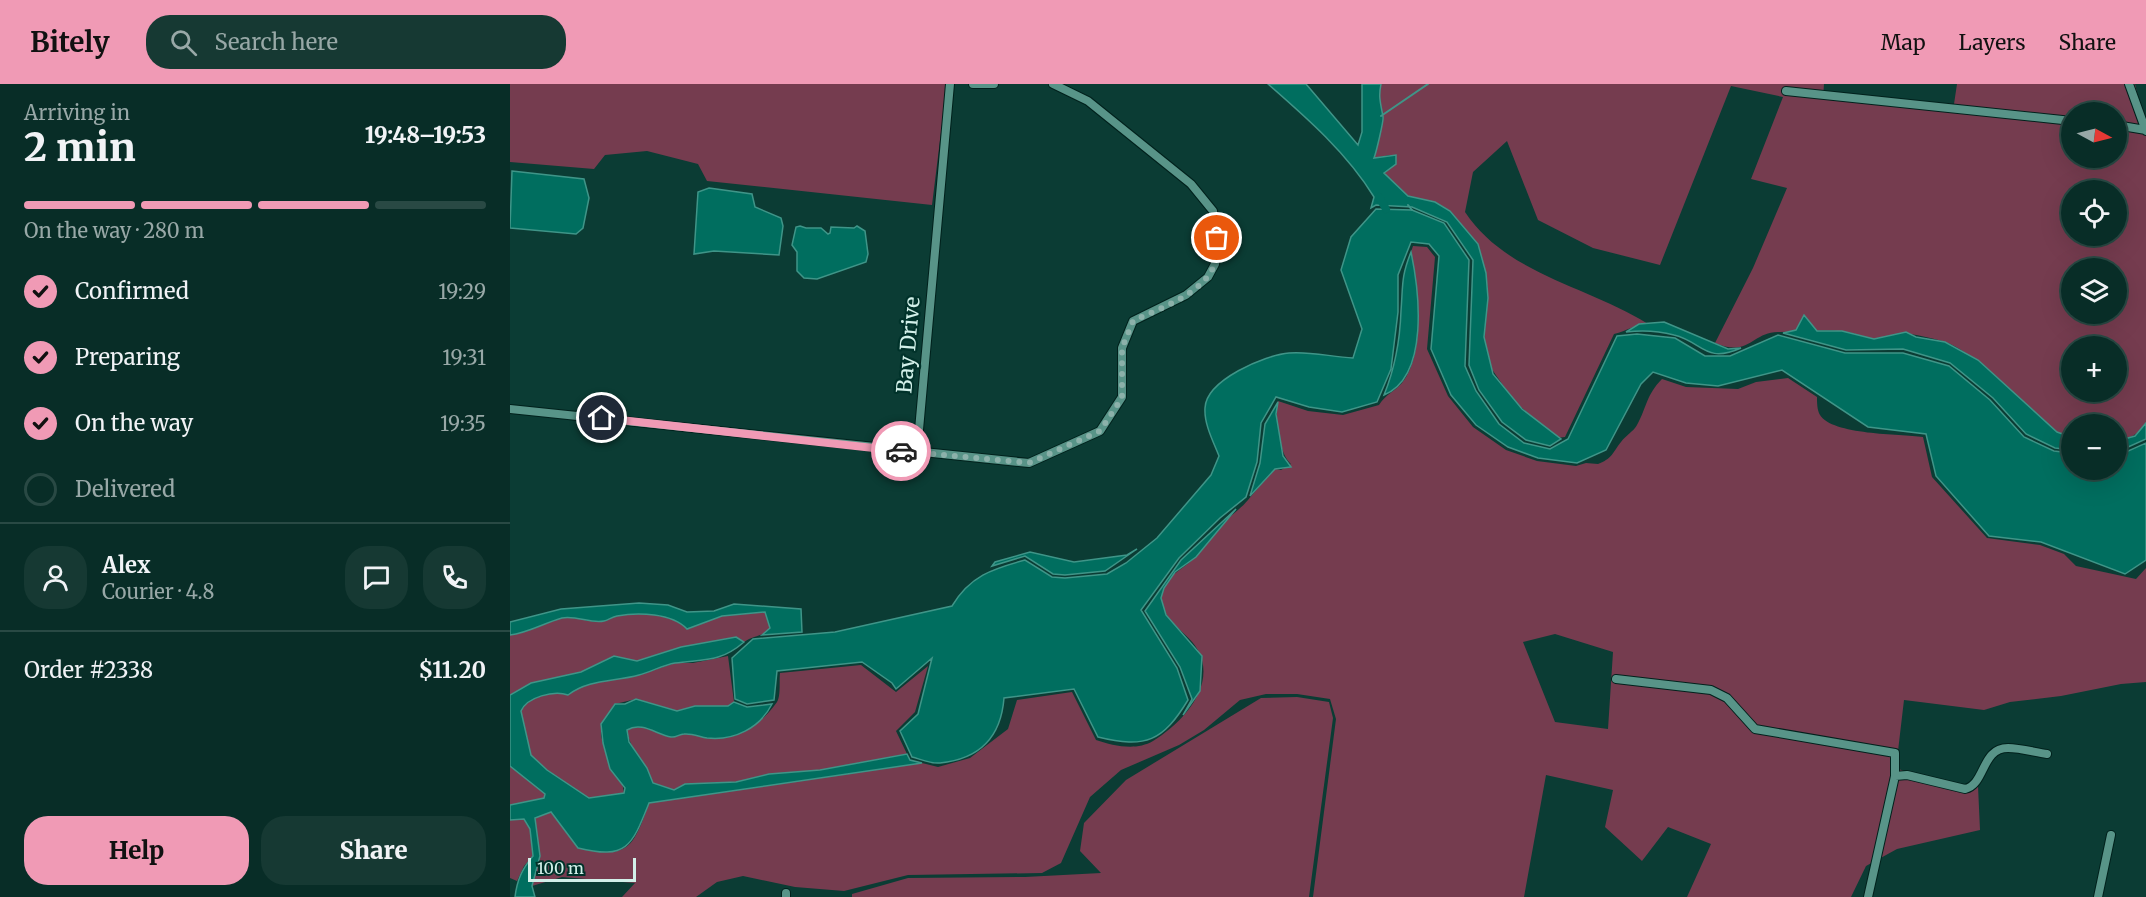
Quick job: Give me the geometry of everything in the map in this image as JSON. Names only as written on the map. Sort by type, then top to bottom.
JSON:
[{"type":"street","name":"Bay Drive","points":[[917,452],[950,84]]},
{"type":"street","points":[[974,84],[994,84]]},
{"type":"street","points":[[510,409],[1029,463],[1100,431],[1122,398],[1122,348],[1133,321],[1186,295],[1208,277],[1215,264],[1217,238],[1213,211],[1191,184],[1088,101],[1053,84]]},
{"type":"street","points":[[2129,84],[2146,131]]},
{"type":"street","points":[[1786,91],[2061,120]]},
{"type":"street","points":[[2127,127],[2146,131]]},
{"type":"street","points":[[1616,679],[1710,690],[1727,698],[1755,729],[1768,733],[1889,750],[1895,753],[1895,776],[1868,897]]},
{"type":"street","points":[[1895,776],[1907,775],[1965,789],[1974,784],[1988,757],[1995,752],[2006,748],[2047,753]]},
{"type":"street","points":[[2098,897],[2111,835]]},
{"type":"shaded area","points":[[510,84],[947,84],[932,205],[707,181],[698,164],[647,151],[605,155],[594,169],[510,162]]},
{"type":"shaded area","points":[[1268,84],[1306,84],[1358,145],[1362,132],[1362,84],[1381,84],[1383,119],[1374,158],[1396,155],[1396,164],[1384,173],[1408,196],[1435,202],[1450,211],[1478,244],[1486,273],[1488,298],[1484,337],[1493,374],[1522,409],[1561,439],[1550,446],[1526,440],[1502,422],[1479,390],[1469,365],[1473,260],[1447,222],[1412,207],[1376,205],[1371,208],[1374,197],[1352,166],[1312,123]]},
{"type":"shaded area","points":[[1381,84],[1824,84],[1823,98],[1954,104],[1957,84],[2135,84],[2146,130],[2146,423],[2127,438],[2127,414],[2061,414],[2061,434],[2059,433],[2029,410],[1978,362],[1961,350],[1942,341],[1912,334],[1901,333],[1874,339],[1834,331],[1779,332],[1763,335],[1743,346],[1726,347],[1715,343],[1753,268],[1787,188],[1751,179],[1783,97],[1731,86],[1660,265],[1593,248],[1538,220],[1507,141],[1473,172],[1465,212],[1482,233],[1503,251],[1526,265],[1648,324],[1614,334],[1565,437],[1556,438],[1514,401],[1491,368],[1484,337],[1488,289],[1478,244],[1450,211],[1435,202],[1408,196],[1384,173],[1396,163],[1390,155],[1374,158],[1383,116],[1378,101]]},
{"type":"shaded area","points":[[512,171],[584,179],[589,198],[583,228],[576,234],[510,228]]},
{"type":"shaded area","points":[[709,188],[752,194],[755,207],[781,218],[783,226],[779,255],[714,251],[694,254],[698,192]]},
{"type":"shaded area","points":[[1376,209],[1412,210],[1444,223],[1469,260],[1465,366],[1476,391],[1499,424],[1524,443],[1550,449],[1568,439],[1617,336],[1637,334],[1675,338],[1705,356],[1730,356],[1778,335],[1845,353],[1903,353],[1949,366],[1990,400],[2024,437],[2054,451],[2061,452],[2061,480],[2127,480],[2127,452],[2146,443],[2146,560],[2125,574],[2041,542],[1989,536],[1936,476],[1926,434],[1868,427],[1782,370],[1718,386],[1686,383],[1653,372],[1641,384],[1606,450],[1577,463],[1538,458],[1508,447],[1476,425],[1451,395],[1431,349],[1439,256],[1429,244],[1411,242],[1398,275],[1398,312],[1391,369],[1377,402],[1342,412],[1309,407],[1276,397],[1261,423],[1257,462],[1246,497],[1220,518],[1179,558],[1141,610],[1177,668],[1188,700],[1170,725],[1161,733],[1152,738],[1129,742],[1098,737],[1074,689],[1004,698],[1002,712],[993,735],[977,751],[966,757],[937,763],[912,757],[900,731],[918,714],[932,658],[896,689],[892,683],[862,662],[777,671],[774,700],[747,704],[735,699],[732,658],[753,639],[835,632],[952,606],[966,587],[983,575],[1025,560],[1052,577],[1065,578],[1107,574],[1126,563],[1157,538],[1211,475],[1219,456],[1207,426],[1205,408],[1215,388],[1238,371],[1266,358],[1279,355],[1304,353],[1353,358],[1362,329],[1341,270],[1351,237]]},
{"type":"shaded area","points":[[857,226],[865,231],[868,254],[866,262],[817,279],[804,278],[797,271],[797,252],[792,245],[796,227],[821,228],[828,234],[831,227],[854,228]]},
{"type":"shaded area","points":[[1413,246],[1427,247],[1435,257],[1427,349],[1448,396],[1473,427],[1506,450],[1537,461],[1576,466],[1586,463],[1598,464],[1609,457],[1635,427],[1650,396],[1662,379],[1686,387],[1738,389],[1756,382],[1788,378],[1817,397],[1820,415],[1827,422],[1852,430],[1923,437],[1932,477],[1987,538],[2040,545],[2064,554],[2076,566],[2136,579],[2146,568],[2146,682],[2010,702],[1984,710],[1904,700],[1896,768],[1944,786],[1978,786],[1980,830],[1897,849],[1866,866],[1851,897],[1687,897],[1711,844],[1668,827],[1642,861],[1605,827],[1613,790],[1546,775],[1524,897],[1313,897],[1336,719],[1330,699],[1297,694],[1266,694],[1240,700],[1204,730],[1179,745],[1121,770],[1090,797],[1061,863],[1042,873],[908,875],[844,891],[795,887],[743,876],[717,882],[696,897],[622,897],[635,883],[562,877],[532,886],[540,856],[535,818],[551,812],[578,848],[618,851],[633,840],[649,803],[922,763],[938,767],[970,758],[1008,729],[1017,700],[1072,692],[1096,740],[1117,746],[1132,747],[1146,744],[1164,734],[1193,704],[1203,679],[1203,665],[1199,652],[1167,616],[1163,608],[1162,598],[1166,583],[1196,556],[1212,534],[1244,504],[1275,469],[1281,470],[1291,464],[1283,452],[1278,434],[1278,401],[1308,411],[1343,415],[1379,405],[1402,383],[1415,355],[1417,338],[1418,301],[1411,252]],"holes":[[[1555,634],[1613,652],[1608,729],[1555,722],[1523,642]]]},
{"type":"shaded area","points":[[1411,252],[1418,309],[1415,351],[1409,370],[1399,385],[1384,395],[1396,354],[1403,281]]},
{"type":"shaded area","points":[[1804,315],[1817,331],[1842,331],[1874,339],[1906,332],[1916,337],[1945,342],[1978,360],[2061,433],[2061,449],[2026,434],[1993,398],[1950,363],[1903,349],[1846,350],[1783,333],[1796,330]]},
{"type":"shaded area","points":[[1664,322],[1728,349],[1741,348],[1719,354],[1712,353],[1674,335],[1650,331],[1626,332],[1639,324]]},
{"type":"shaded area","points":[[1278,402],[1276,414],[1283,456],[1291,467],[1275,469],[1250,496],[1260,463],[1265,424]]},
{"type":"shaded area","points":[[2146,423],[2146,439],[2127,448],[2127,438],[2135,436]]},
{"type":"shaded area","points":[[1236,509],[1196,557],[1175,572],[1164,588],[1161,598],[1166,615],[1202,656],[1200,691],[1183,715],[1192,699],[1180,667],[1145,611],[1181,560]]},
{"type":"shaded area","points":[[1137,549],[1105,571],[1053,574],[1025,556],[992,566],[995,562],[1030,552],[1074,562],[1127,555]]},
{"type":"shaded area","points":[[639,603],[668,605],[687,612],[714,611],[734,604],[801,609],[802,632],[762,635],[770,628],[765,612],[722,616],[687,629],[673,620],[644,614],[615,616],[599,622],[567,617],[510,635],[510,622],[561,609]]},
{"type":"shaded area","points":[[765,612],[770,628],[744,642],[736,637],[681,647],[637,661],[614,657],[581,672],[531,683],[510,695],[510,635],[555,620],[567,617],[599,622],[617,616],[644,614],[673,620],[688,629],[722,616]]},
{"type":"shaded area","points":[[736,637],[744,642],[719,657],[675,663],[639,675],[593,683],[568,695],[556,693],[535,698],[521,711],[531,755],[547,770],[589,798],[624,793],[625,788],[610,769],[601,724],[615,704],[625,704],[636,699],[677,711],[695,706],[728,706],[734,702],[747,707],[772,704],[761,720],[753,726],[727,737],[707,738],[682,734],[671,737],[638,727],[627,730],[629,742],[647,768],[653,783],[674,790],[685,784],[736,782],[769,774],[820,770],[907,754],[910,760],[922,763],[649,803],[638,830],[626,846],[607,852],[578,848],[551,812],[535,818],[540,856],[532,886],[535,897],[515,897],[521,875],[533,856],[530,829],[524,819],[510,820],[510,805],[544,798],[545,794],[510,766],[510,695],[531,683],[581,672],[614,656],[637,661],[681,647]]},
{"type":"shaded area","points":[[728,656],[734,702],[728,706],[695,706],[677,711],[636,699],[615,704],[601,724],[601,736],[610,769],[622,782],[624,793],[589,798],[547,770],[531,755],[521,711],[529,701],[549,694],[568,695],[576,687],[610,678],[639,675],[675,663],[693,663]]},
{"type":"shaded area","points":[[861,665],[896,692],[928,666],[915,712],[896,731],[907,754],[820,770],[769,774],[736,782],[685,784],[674,790],[653,783],[628,735],[627,730],[637,727],[654,730],[670,737],[685,734],[715,736],[738,733],[758,722],[777,702],[780,673]]},
{"type":"shaded area","points":[[1297,697],[1329,702],[1333,718],[1309,897],[852,897],[852,894],[908,878],[1025,877],[1101,873],[1080,851],[1084,823],[1126,780],[1261,698]]},
{"type":"shaded area","points":[[510,766],[545,793],[544,798],[510,805]]},
{"type":"shaded area","points":[[524,819],[530,829],[533,856],[524,866],[517,881],[510,878],[510,820]]},
{"type":"waterway","points":[[1381,116],[1428,84]]},
{"type":"waterway","points":[[1379,197],[1386,209]]},
{"type":"waterway","points":[[1408,205],[1412,210]]},
{"type":"way so far","points":[[901,451],[1029,463],[1100,431],[1122,398],[1122,348],[1133,321],[1186,295],[1208,277],[1215,264],[1217,238]]},
{"type":"route","points":[[602,418],[901,451]]}]
